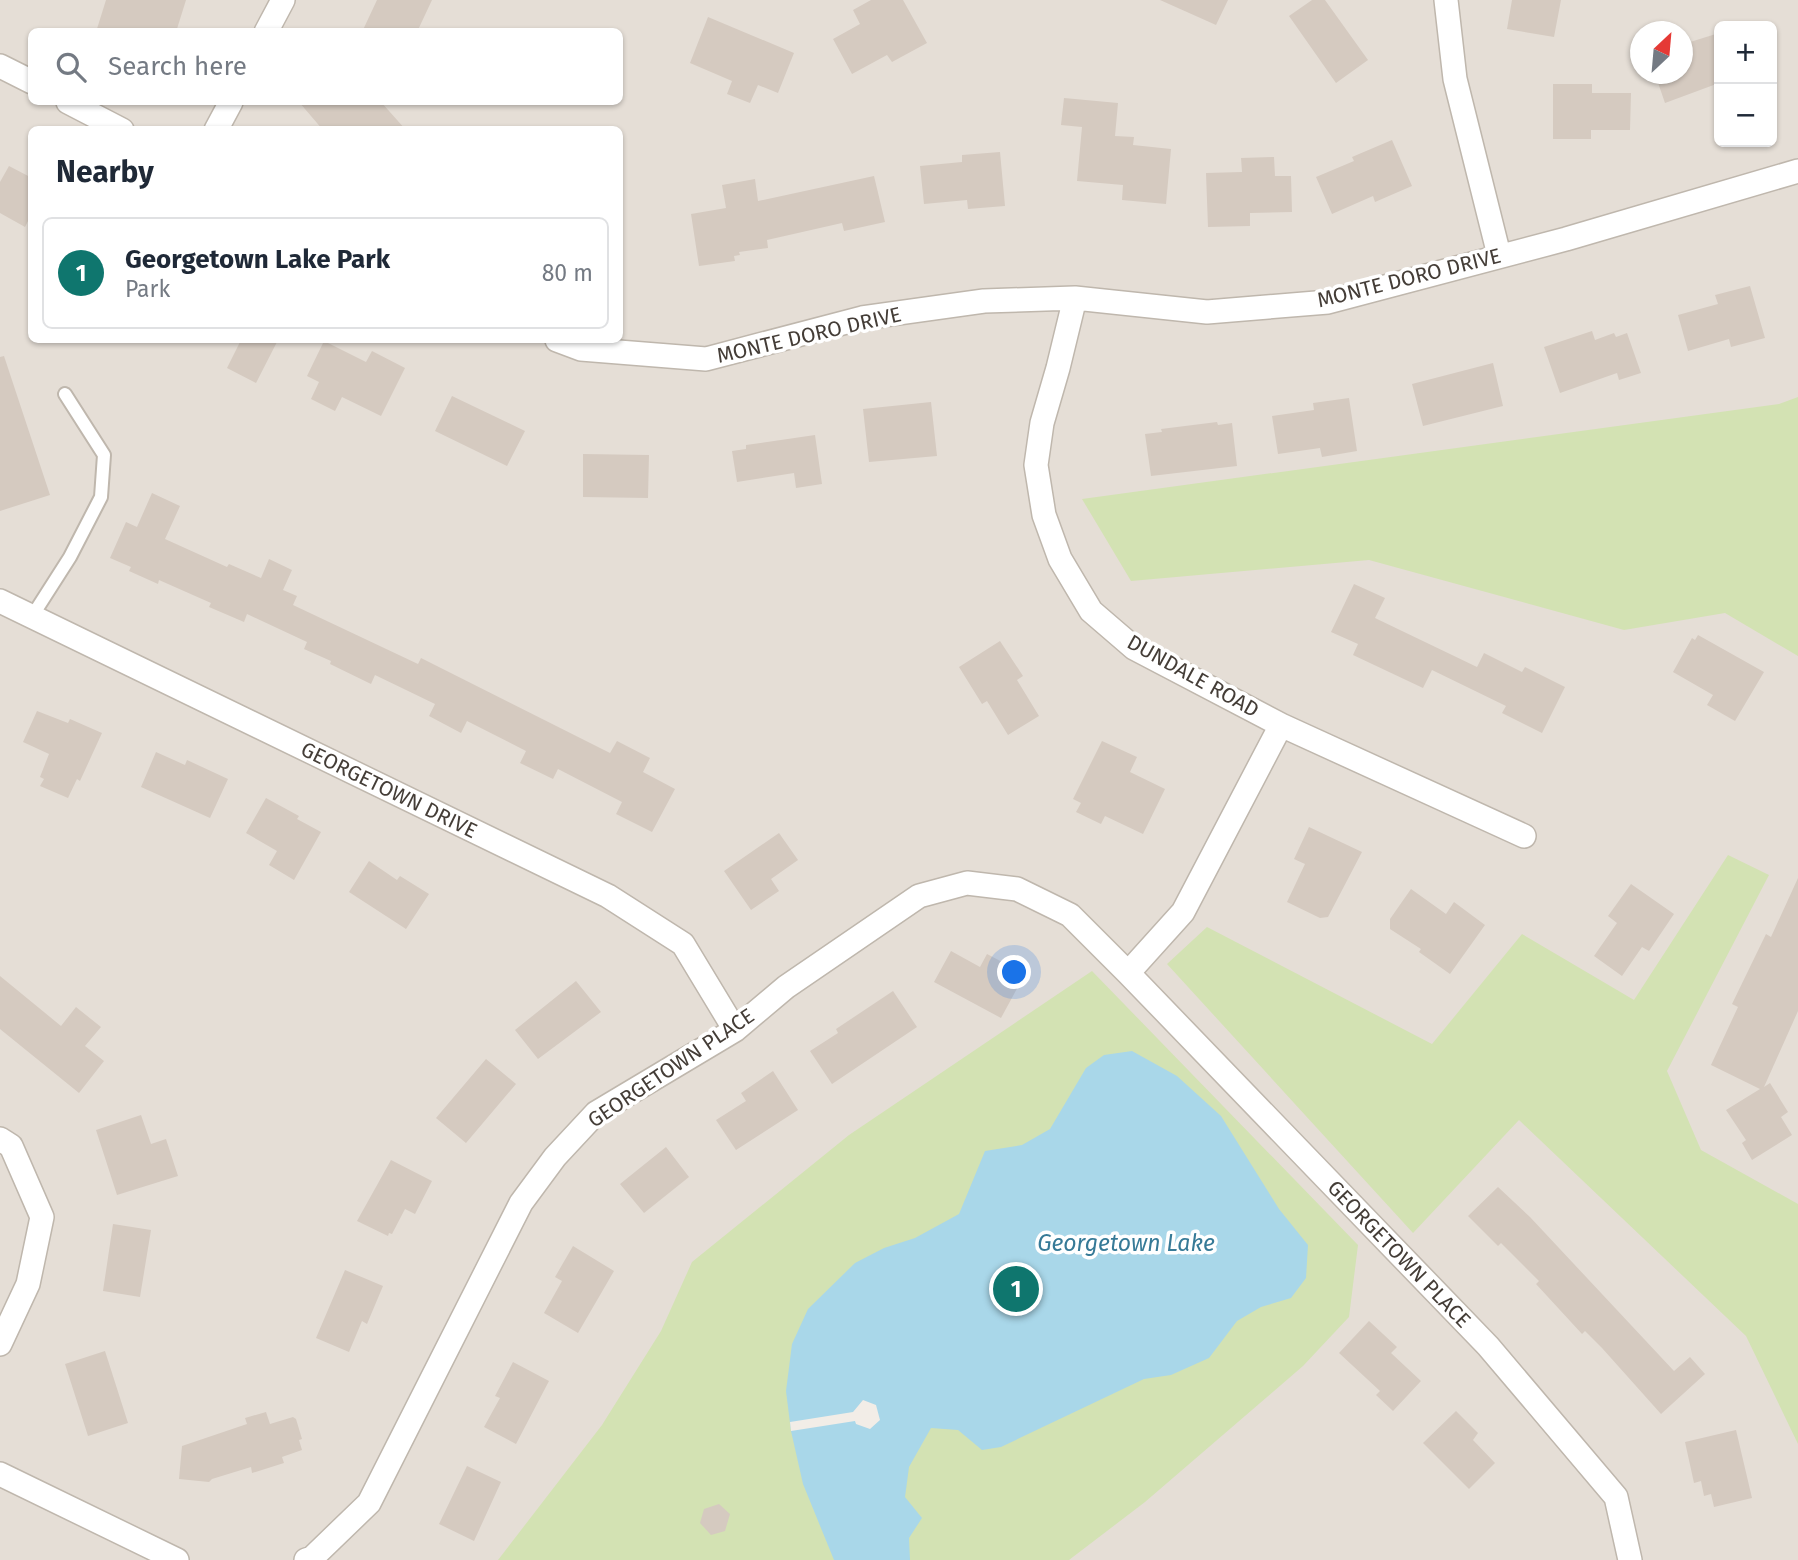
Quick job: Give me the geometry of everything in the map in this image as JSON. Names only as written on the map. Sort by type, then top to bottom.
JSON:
[{"type":"street","points":[[269,28],[283,0]]},
{"type":"street","points":[[1446,0],[1455,79],[1500,255]]},
{"type":"street","points":[[0,66],[28,80]]},
{"type":"street","points":[[74,105],[114,126]]},
{"type":"street","points":[[218,126],[229,105]]},
{"type":"street","name":"MONTE DORO DRIVE","points":[[565,343],[582,349],[706,359],[862,318],[984,301],[1075,298],[1207,312],[1328,302],[1566,239],[1798,171]]},
{"type":"street","name":"DUNDALE ROAD","points":[[1075,298],[1059,368],[1042,423],[1036,465],[1044,515],[1060,559],[1091,611],[1134,648],[1281,724],[1524,836]]},
{"type":"street","name":"GEORGETOWN DRIVE","points":[[0,601],[608,896],[683,944],[735,1030]]},
{"type":"street","points":[[1128,973],[1183,912],[1281,724]]},
{"type":"street","name":"GEORGETOWN PLACE","points":[[306,1560],[312,1558],[369,1503],[521,1203],[555,1157],[596,1113],[735,1030],[786,987],[919,895],[967,883],[1017,889],[1070,915],[1128,973],[1505,1366],[1616,1497],[1630,1560]]},
{"type":"street","points":[[0,1139],[11,1146],[42,1217],[28,1284],[0,1344]]},
{"type":"street","points":[[0,1474],[177,1560]]},
{"type":"lane","points":[[32,618],[70,557],[101,497],[104,455],[65,394]]},
{"type":"shaded area","points":[[0,0],[1798,0],[1798,1560],[0,1560]]},
{"type":"green space","points":[[1798,397],[1798,656],[1725,613],[1624,630],[1369,560],[1131,581],[1082,499],[1779,404]]},
{"type":"green space","points":[[1728,855],[1769,875],[1667,1071],[1701,1150],[1798,1204],[1798,1444],[1746,1336],[1519,1120],[1413,1233],[1167,964],[1207,927],[1432,1044],[1522,934],[1634,1000]]},
{"type":"green space","points":[[1092,971],[1358,1245],[1349,1317],[1303,1366],[1145,1502],[1069,1560],[498,1560],[602,1425],[661,1331],[692,1262],[849,1135]]},
{"type":"water","name":"Georgetown Lake","points":[[1132,1051],[1177,1076],[1221,1116],[1279,1209],[1308,1245],[1306,1278],[1291,1298],[1261,1307],[1237,1321],[1209,1358],[1171,1375],[1144,1379],[1001,1447],[982,1450],[958,1430],[931,1428],[909,1467],[905,1497],[922,1518],[909,1538],[910,1560],[834,1560],[803,1484],[791,1431],[786,1391],[792,1344],[808,1309],[855,1263],[884,1248],[915,1238],[959,1214],[985,1151],[1022,1145],[1050,1129],[1086,1068],[1104,1055]]},
{"type":"pier","points":[[863,1400],[876,1405],[880,1420],[870,1429],[856,1424],[855,1421],[791,1431],[790,1422],[853,1412]]},
{"type":"building","points":[[106,0],[186,0],[177,28],[97,28]]},
{"type":"building","points":[[377,0],[432,0],[419,28],[364,28]]},
{"type":"building","points":[[871,0],[903,0],[927,43],[892,62],[887,55],[852,74],[833,39],[860,24],[853,10]]},
{"type":"building","points":[[1160,0],[1228,0],[1216,25]]},
{"type":"building","points":[[1312,0],[1325,0],[1368,60],[1336,83],[1289,16]]},
{"type":"building","points":[[1512,0],[1561,0],[1554,37],[1507,29]]},
{"type":"building","points":[[708,17],[794,53],[778,93],[758,85],[750,103],[727,94],[732,81],[690,63]]},
{"type":"building","points":[[1714,35],[1714,85],[1665,103],[1658,84],[1693,84],[1693,41]]},
{"type":"building","points":[[1553,84],[1592,84],[1592,93],[1631,93],[1630,130],[1591,130],[1591,139],[1553,139]]},
{"type":"building","points":[[1064,98],[1118,103],[1115,136],[1134,137],[1133,145],[1171,149],[1166,204],[1122,200],[1123,185],[1077,181],[1082,127],[1061,125]]},
{"type":"building","points":[[302,105],[384,105],[402,126],[320,126]]},
{"type":"building","points":[[1392,140],[1412,186],[1375,202],[1373,196],[1332,214],[1316,177],[1354,161],[1352,157]]},
{"type":"building","points":[[1000,152],[1005,206],[968,209],[967,200],[924,204],[920,166],[962,162],[962,155]]},
{"type":"building","points":[[1274,157],[1275,176],[1291,176],[1292,212],[1250,213],[1250,226],[1208,227],[1206,173],[1242,172],[1241,158]]},
{"type":"building","points":[[9,166],[28,176],[28,221],[25,227],[0,213],[0,182]]},
{"type":"building","points":[[874,176],[885,222],[844,231],[842,223],[767,240],[768,248],[739,252],[740,255],[734,256],[735,261],[699,266],[691,214],[726,208],[722,185],[755,179],[758,201]]},
{"type":"building","points":[[1750,286],[1765,338],[1731,347],[1729,339],[1688,351],[1678,315],[1718,304],[1715,295]]},
{"type":"building","points":[[1592,331],[1595,340],[1614,333],[1616,337],[1627,333],[1641,373],[1619,380],[1617,373],[1560,393],[1544,347]]},
{"type":"building","points":[[240,343],[276,343],[256,383],[227,368]]},
{"type":"building","points":[[323,343],[366,362],[372,351],[405,368],[381,416],[342,397],[335,411],[311,399],[319,382],[307,376]]},
{"type":"building","points":[[4,356],[50,495],[0,511],[0,357]]},
{"type":"building","points":[[1493,363],[1503,406],[1423,426],[1412,384]]},
{"type":"building","points":[[452,396],[525,431],[507,466],[435,431]]},
{"type":"building","points":[[1349,398],[1357,451],[1322,457],[1320,448],[1278,454],[1272,416],[1314,410],[1313,403]]},
{"type":"building","points":[[931,402],[937,456],[869,462],[863,409]]},
{"type":"building","points":[[1217,422],[1218,425],[1232,423],[1237,466],[1151,476],[1145,434],[1162,432],[1161,429]]},
{"type":"building","points":[[815,435],[822,484],[796,488],[794,473],[737,482],[732,451],[746,449],[746,445]]},
{"type":"building","points":[[583,454],[649,455],[648,498],[583,497]]},
{"type":"building","points":[[152,493],[180,506],[165,539],[227,567],[229,564],[261,578],[269,559],[292,570],[283,590],[297,596],[293,605],[418,664],[421,658],[610,753],[617,741],[650,758],[643,772],[675,789],[652,832],[616,814],[622,802],[558,769],[553,779],[520,763],[526,751],[467,721],[461,733],[429,716],[435,704],[375,675],[371,684],[304,649],[307,642],[247,614],[244,622],[209,607],[211,603],[159,580],[158,584],[129,571],[131,567],[110,558],[126,522],[137,527]]},
{"type":"building","points":[[1354,584],[1385,598],[1375,618],[1477,667],[1484,653],[1522,672],[1525,667],[1565,687],[1542,733],[1502,713],[1506,706],[1432,670],[1423,688],[1353,655],[1358,644],[1331,632]]},
{"type":"building","points":[[1698,635],[1764,672],[1735,721],[1707,705],[1713,695],[1673,672],[1692,638],[1695,640]]},
{"type":"building","points":[[1000,641],[1023,676],[1017,680],[1039,716],[1008,735],[987,701],[982,704],[959,667]]},
{"type":"building","points":[[37,711],[68,723],[70,719],[102,733],[80,781],[77,779],[68,798],[40,786],[44,779],[40,777],[49,754],[23,742]]},
{"type":"building","points":[[1102,741],[1137,757],[1130,772],[1165,789],[1143,834],[1105,816],[1101,824],[1076,812],[1081,803],[1073,799]]},
{"type":"building","points":[[156,752],[185,765],[187,760],[228,779],[210,818],[141,787]]},
{"type":"building","points":[[266,798],[321,832],[294,880],[269,865],[277,851],[246,833]]},
{"type":"building","points":[[1309,827],[1362,852],[1328,917],[1320,918],[1287,902],[1305,864],[1294,859]]},
{"type":"building","points":[[779,833],[798,860],[771,879],[779,891],[751,910],[724,871]]},
{"type":"building","points":[[369,861],[397,880],[400,876],[429,894],[406,929],[349,892]]},
{"type":"building","points":[[1798,878],[1798,1011],[1764,1087],[1770,1083],[1788,1112],[1781,1117],[1792,1135],[1752,1160],[1742,1143],[1746,1140],[1726,1110],[1760,1089],[1711,1065],[1738,1007],[1732,1004],[1766,934],[1771,937]]},
{"type":"building","points":[[1631,884],[1674,914],[1649,951],[1642,947],[1622,976],[1594,956],[1617,923],[1608,916]]},
{"type":"building","points":[[1411,889],[1446,914],[1454,902],[1485,925],[1450,974],[1419,952],[1421,949],[1390,929],[1390,919]]},
{"type":"building","points":[[951,951],[980,967],[987,954],[1025,974],[1001,1018],[934,982]]},
{"type":"building","points":[[0,976],[61,1026],[76,1007],[101,1027],[85,1046],[104,1061],[79,1093],[0,1029]]},
{"type":"building","points":[[576,981],[601,1012],[538,1059],[515,1030]]},
{"type":"building","points":[[893,991],[917,1027],[832,1084],[810,1051],[838,1033],[836,1029]]},
{"type":"building","points":[[486,1059],[516,1084],[466,1143],[436,1118]]},
{"type":"building","points":[[773,1071],[798,1110],[736,1150],[716,1120],[746,1101],[741,1093]]},
{"type":"building","points":[[141,1115],[151,1144],[166,1139],[178,1176],[117,1195],[96,1130]]},
{"type":"building","points":[[666,1147],[689,1177],[644,1213],[620,1184]]},
{"type":"building","points":[[391,1160],[432,1181],[415,1214],[405,1209],[392,1234],[389,1233],[388,1236],[357,1221]]},
{"type":"building","points":[[1498,1187],[1530,1217],[1674,1371],[1690,1357],[1705,1374],[1661,1414],[1602,1348],[1585,1331],[1582,1334],[1536,1284],[1539,1281],[1501,1243],[1498,1246],[1468,1216]]},
{"type":"building","points":[[113,1224],[151,1230],[140,1297],[103,1291]]},
{"type":"building","points":[[573,1246],[614,1271],[578,1333],[544,1313],[562,1281],[555,1277]]},
{"type":"building","points":[[345,1270],[383,1286],[367,1324],[362,1321],[349,1352],[316,1338]]},
{"type":"building","points":[[1369,1321],[1397,1347],[1391,1353],[1421,1381],[1393,1411],[1376,1395],[1380,1391],[1339,1353]]},
{"type":"building","points":[[105,1351],[128,1423],[88,1436],[65,1364]]},
{"type":"building","points":[[513,1362],[549,1381],[516,1444],[484,1427],[500,1398],[495,1396]]},
{"type":"building","points":[[1456,1411],[1478,1433],[1473,1440],[1495,1463],[1469,1489],[1423,1443]]},
{"type":"building","points":[[266,1412],[270,1424],[293,1417],[296,1419],[302,1450],[282,1457],[284,1463],[252,1473],[251,1467],[209,1482],[179,1479],[182,1446],[247,1424],[245,1418]]},
{"type":"building","points":[[1736,1430],[1752,1498],[1714,1507],[1711,1494],[1704,1496],[1701,1481],[1694,1483],[1685,1442]]},
{"type":"building","points":[[467,1466],[501,1482],[474,1541],[439,1524]]},
{"type":"building","points":[[719,1504],[730,1514],[725,1531],[711,1535],[700,1523],[704,1509]]},
{"type":"place","name":"Georgetown Lake Park","points":[[1016,1289]]}]
